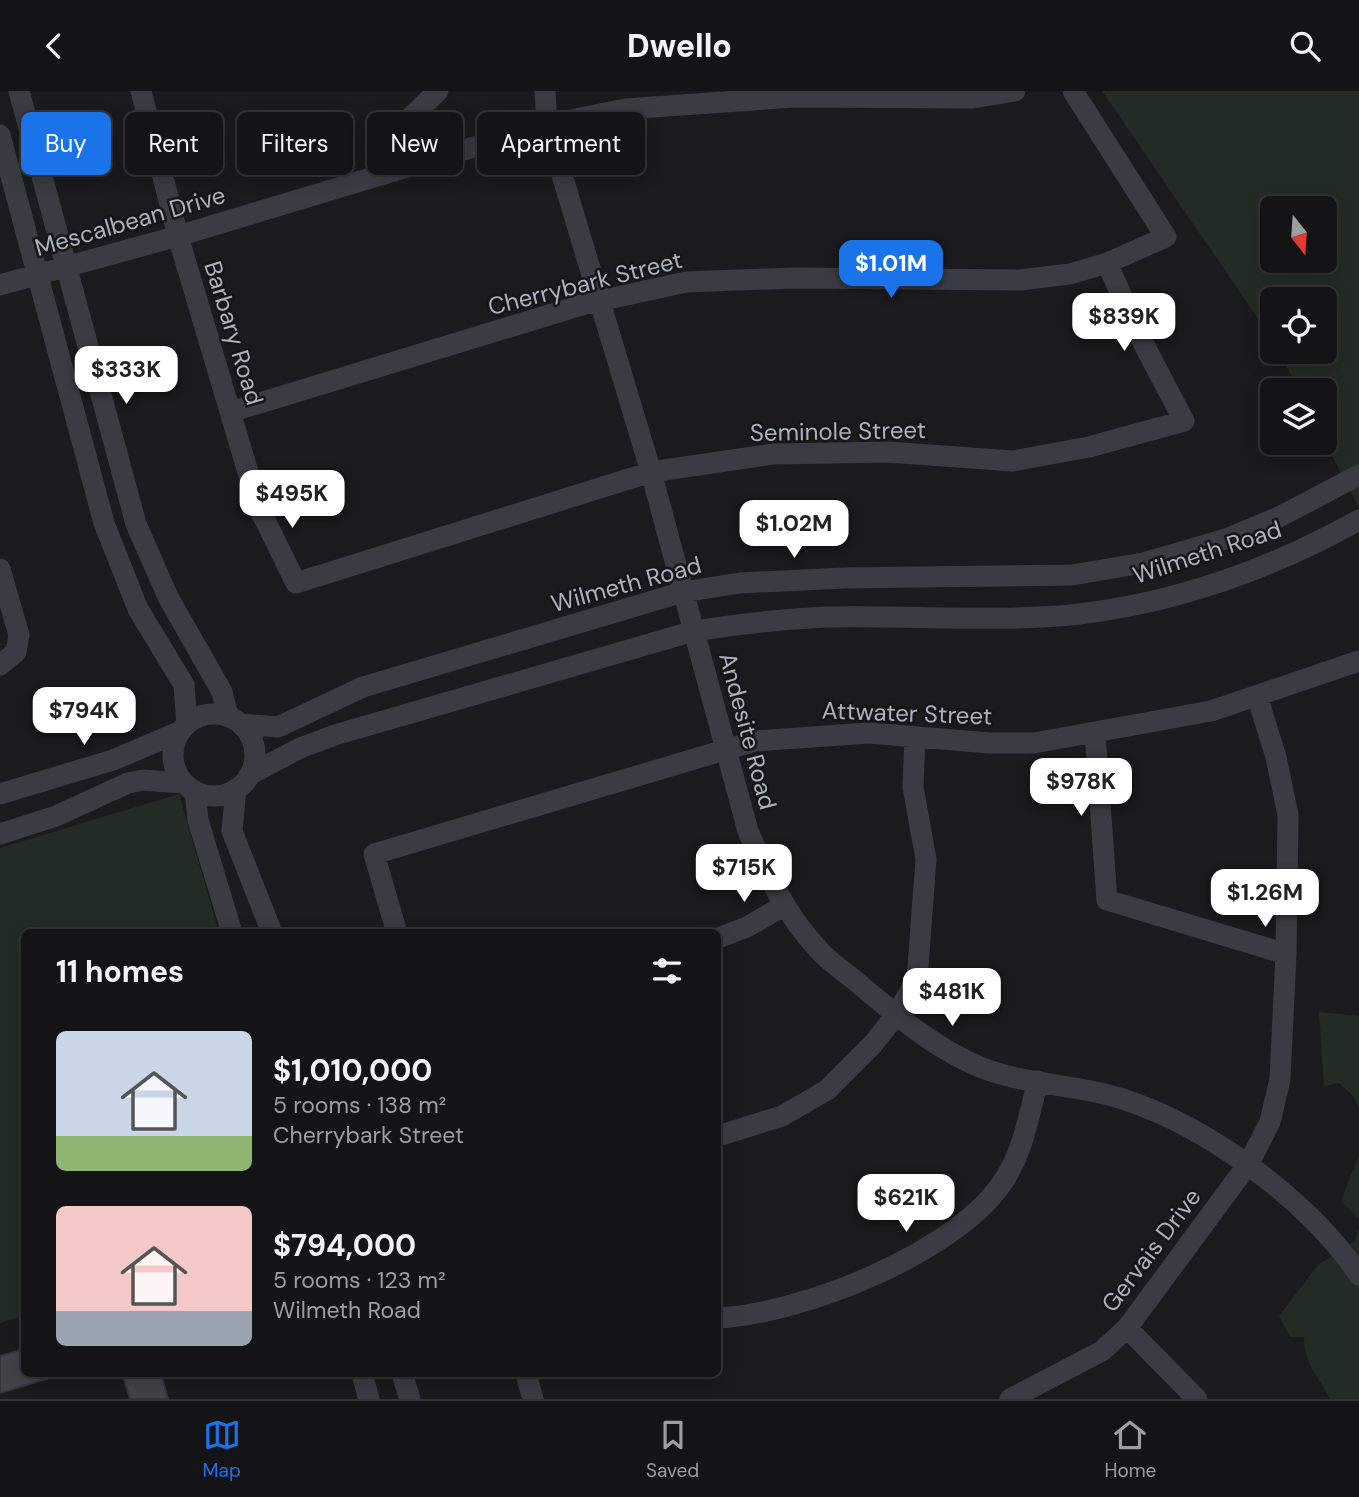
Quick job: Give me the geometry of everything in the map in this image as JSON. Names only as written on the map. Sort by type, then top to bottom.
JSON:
[{"type":"street","points":[[19,91],[136,524],[168,597],[222,692],[234,720],[248,732],[255,754],[243,782],[232,831],[270,929]]},
{"type":"street","name":"Barbary Road","points":[[141,91],[178,236],[258,506],[296,583]]},
{"type":"street","points":[[416,112],[438,91]]},
{"type":"street","name":"Andesite Road","points":[[545,91],[546,112]]},
{"type":"street","name":"Mescalbean Drive","points":[[610,112],[794,97],[972,95],[1015,91]]},
{"type":"street","name":"Cherrybark Street","points":[[230,412],[598,302],[686,282],[794,278],[1020,280],[1070,274],[1107,263],[1166,237],[1073,91]]},
{"type":"street","points":[[0,135],[107,532],[138,609],[184,685],[183,728],[173,758],[189,787],[231,929]]},
{"type":"street","name":"Mescalbean Drive","points":[[0,285],[178,236],[382,175]]},
{"type":"street","name":"Andesite Road","points":[[561,175],[651,473],[748,831],[766,873],[785,905],[818,950],[931,1041],[981,1067],[1105,1094],[1151,1109],[1249,1163],[1339,1245],[1359,1275]]},
{"type":"street","name":"Seminole Street","points":[[296,583],[651,473],[773,454],[888,452],[1013,461],[1089,447],[1184,421],[1140,337],[1107,263]]},
{"type":"street","name":"Wilmeth Road","points":[[234,720],[278,727],[363,687],[683,592],[740,583],[844,578],[1072,575],[1143,563],[1229,538],[1279,517],[1359,475]]},
{"type":"street","name":"Wilmeth Road","points":[[243,782],[300,748],[335,735],[694,631],[755,622],[826,617],[1009,618],[1094,611],[1162,600],[1252,570],[1324,539],[1359,520]]},
{"type":"street","points":[[0,569],[19,635],[8,659]]},
{"type":"street","name":"Attwater Street","points":[[396,929],[374,854],[726,747],[831,734],[1034,743],[1172,720],[1257,696],[1359,661]]},
{"type":"street","name":"Gervais Drive","points":[[1010,1399],[1102,1351],[1127,1328],[1249,1163],[1270,1122],[1280,1079],[1286,954],[1288,815],[1276,757],[1257,696]]},
{"type":"street","points":[[0,794],[113,760],[206,715],[234,720]]},
{"type":"street","points":[[1095,733],[1107,900],[1286,954]]},
{"type":"street","points":[[721,1135],[764,1124],[805,1105],[850,1069],[896,1015],[917,980],[926,889],[926,859],[913,787],[915,737]]},
{"type":"street","points":[[0,834],[55,816],[128,783],[143,780],[189,787],[216,796],[243,782]]},
{"type":"street","points":[[721,937],[747,927],[785,905]]},
{"type":"street","points":[[721,1318],[762,1314],[856,1283],[928,1245],[970,1216],[1005,1179],[1019,1154],[1038,1081]]},
{"type":"street","points":[[1127,1328],[1197,1399]]},
{"type":"street","points":[[363,1377],[369,1399]]},
{"type":"street","points":[[403,1377],[410,1399]]},
{"type":"street","points":[[527,1377],[533,1399]]},
{"type":"shaded area","points":[[1102,91],[1359,91],[1359,508],[1332,455],[1337,455],[1337,378],[1293,378],[1285,364],[1337,364],[1337,287],[1260,287],[1260,321]]},
{"type":"shaded area","points":[[179,794],[218,929],[21,929],[21,1316],[0,1323],[0,848]]},
{"type":"shaded area","points":[[1319,1012],[1359,1016],[1359,1108],[1353,1096],[1339,1083],[1324,1086]]},
{"type":"shaded area","points":[[1359,1155],[1359,1219],[1341,1201]]},
{"type":"shaded area","points":[[1359,1230],[1359,1399],[1330,1399],[1309,1363],[1304,1337],[1290,1337],[1279,1316],[1318,1265],[1355,1241]]},
{"type":"building","points":[[21,1350],[21,1377],[53,1377],[0,1393],[0,1356]]},
{"type":"building","points":[[162,1377],[168,1399],[130,1399],[124,1379]]}]
